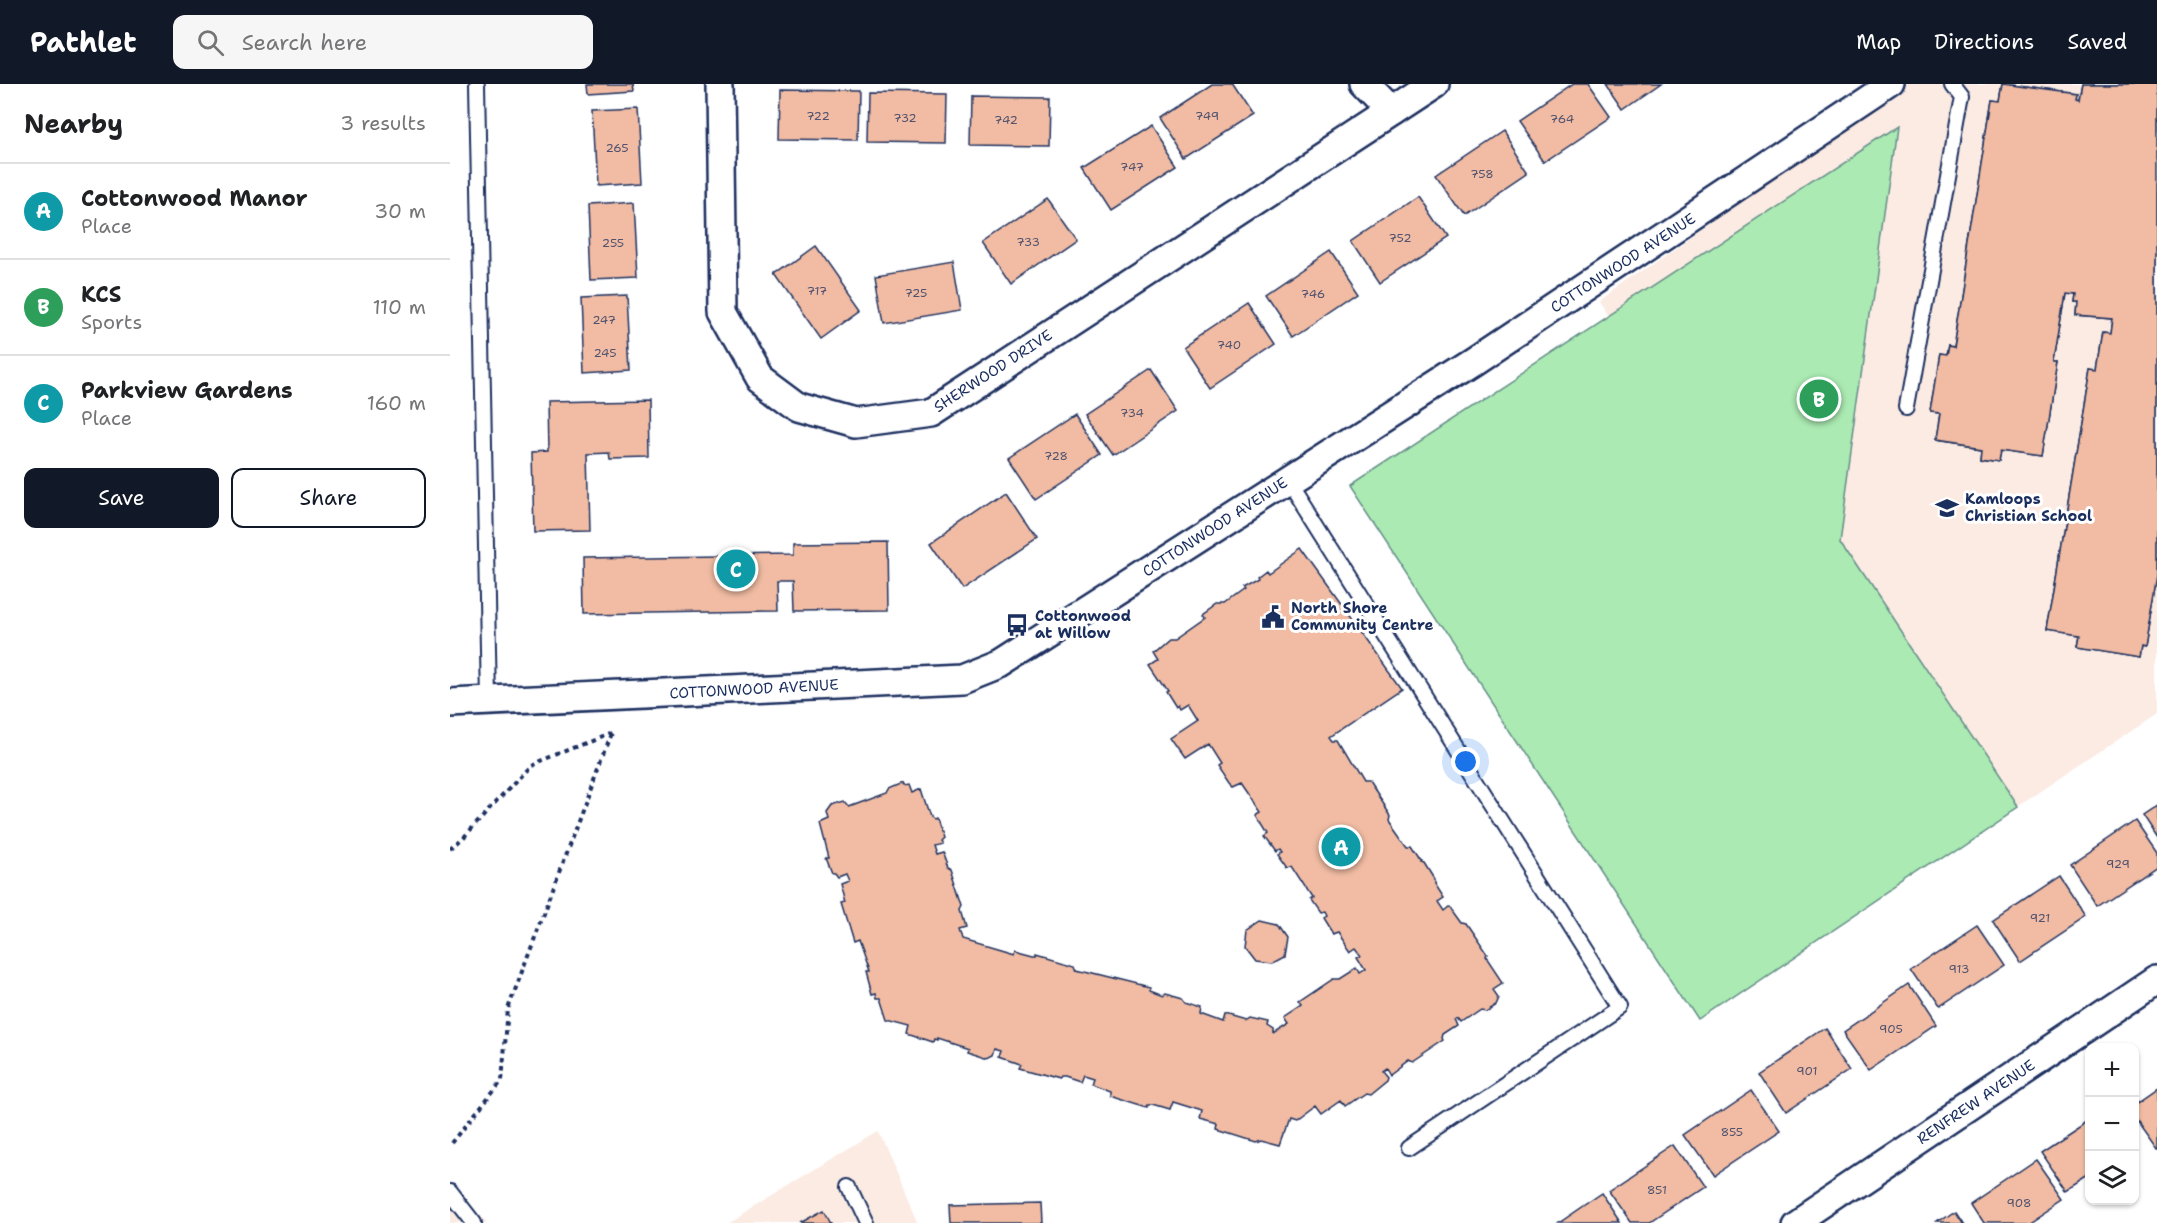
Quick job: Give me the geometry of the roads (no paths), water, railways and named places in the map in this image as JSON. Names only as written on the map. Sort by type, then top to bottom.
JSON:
[{"type":"street","name":"SHERWOOD DRIVE","points":[[720,84],[723,312],[760,378],[799,407],[856,423],[931,413],[1434,84]]},
{"type":"street","points":[[1364,84],[1391,112]]},
{"type":"street","name":"COTTONWOOD AVENUE","points":[[450,703],[962,679],[1002,663],[1474,361],[1891,84]]},
{"type":"street","name":"RENFREW AVENUE","points":[[1807,1220],[2157,980]]},
{"type":"lane","points":[[477,84],[489,701]]},
{"type":"lane","points":[[1906,409],[1962,97],[1952,84]]},
{"type":"lane","points":[[1288,480],[1620,1007],[1409,1148]]},
{"type":"lane","points":[[849,1187],[866,1223]]},
{"type":"lane","points":[[450,1192],[474,1223]]},
{"type":"place","name":"KCS","points":[[1819,399]]},
{"type":"place","name":"Kamloops Christian School","points":[[1947,508]]},
{"type":"place","name":"Parkview Gardens","points":[[736,569]]},
{"type":"place","name":"North Shore Community Centre","points":[[1273,617]]},
{"type":"place","name":"Cottonwood at Willow","points":[[1017,625]]},
{"type":"place","name":"Cottonwood Manor","points":[[1341,847]]}]
